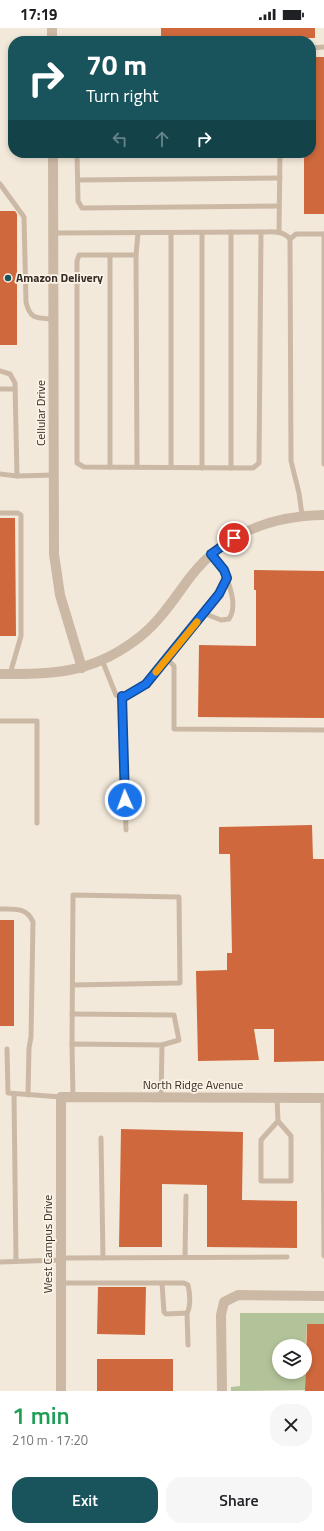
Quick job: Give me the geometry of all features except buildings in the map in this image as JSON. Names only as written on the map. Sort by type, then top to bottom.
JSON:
[{"type":"street","name":"Cellular Drive","points":[[53,158],[54,554],[57,584],[82,668]]},
{"type":"street","points":[[5,674],[59,672],[82,668],[102,660],[133,643],[156,624],[191,576],[211,554],[234,538],[251,529],[285,518],[302,515],[324,515]]},
{"type":"street","name":"North Ridge Avenue","points":[[61,1097],[324,1098]]},
{"type":"street","name":"West Campus Drive","points":[[61,1097],[61,1391]]},
{"type":"street","points":[[222,1391],[221,1315],[224,1302],[238,1295],[324,1296]]},
{"type":"lane","points":[[77,158],[78,201],[82,208],[279,206]]},
{"type":"lane","points":[[279,232],[280,158]]},
{"type":"lane","points":[[78,180],[280,178]]},
{"type":"lane","points":[[0,184],[24,217],[26,302],[29,312],[37,318],[54,319]]},
{"type":"lane","points":[[231,232],[231,468]]},
{"type":"lane","points":[[136,255],[79,255],[77,261],[77,463],[84,467],[252,468],[258,464],[261,232]]},
{"type":"lane","points":[[53,233],[279,232],[288,236],[290,239],[291,461],[299,494],[302,515]]},
{"type":"lane","points":[[137,467],[136,255],[138,233]]},
{"type":"lane","points":[[171,233],[171,467]]},
{"type":"lane","points":[[202,233],[202,468]]},
{"type":"lane","points":[[290,239],[296,234],[324,234],[324,464]]},
{"type":"lane","points":[[110,255],[110,467]]},
{"type":"lane","points":[[0,371],[4,371],[13,376],[15,389],[17,476]]},
{"type":"lane","points":[[0,389],[15,389]]},
{"type":"lane","points":[[0,474],[17,476],[54,475]]},
{"type":"lane","points":[[0,513],[18,513],[21,515],[21,636],[5,674]]},
{"type":"lane","points":[[204,613],[221,620],[229,619],[233,613],[232,593],[227,578],[224,570],[211,554]]},
{"type":"lane","points":[[102,660],[116,695],[124,697],[146,684],[219,594],[227,578]]},
{"type":"lane","points":[[167,659],[174,666],[174,729],[324,730]]},
{"type":"lane","points":[[122,696],[126,830]]},
{"type":"lane","points":[[0,720],[37,721],[37,823]]},
{"type":"lane","points":[[73,985],[180,983],[179,897],[73,895],[72,1014],[73,1097]]},
{"type":"lane","points":[[0,909],[23,910],[30,914],[33,922],[31,1037],[29,1048],[28,1094]]},
{"type":"lane","points":[[72,1014],[174,1015],[179,1040],[162,1045],[72,1044]]},
{"type":"lane","points":[[161,1098],[162,1045]]},
{"type":"lane","points":[[6,1048],[8,1093],[61,1097]]},
{"type":"lane","points":[[14,1094],[16,1261]]},
{"type":"lane","points":[[277,1098],[278,1121],[292,1136],[292,1181],[261,1181],[261,1140],[278,1121]]},
{"type":"lane","points":[[324,1098],[324,1256]]},
{"type":"lane","points":[[101,1138],[103,1258]]},
{"type":"lane","points":[[185,1257],[186,1196]]},
{"type":"lane","points":[[0,1262],[103,1258],[287,1257]]},
{"type":"lane","points":[[61,1283],[184,1283],[188,1285],[188,1345]]},
{"type":"lane","points":[[162,1283],[164,1312],[166,1314],[187,1313]]},
{"type":"green space","points":[[240,1313],[324,1313],[324,1324],[307,1324],[306,1339],[272,1339],[272,1379],[305,1379],[305,1390],[231,1391],[231,1387],[240,1386]]},
{"type":"slow traffic","points":[[156,672],[197,622]]},
{"type":"place","name":"Amazon Delivery","points":[[8,278]]},
{"type":"route","points":[[125,800],[122,696],[124,697],[146,684],[219,594],[227,578],[224,570],[211,554],[234,538]]}]
